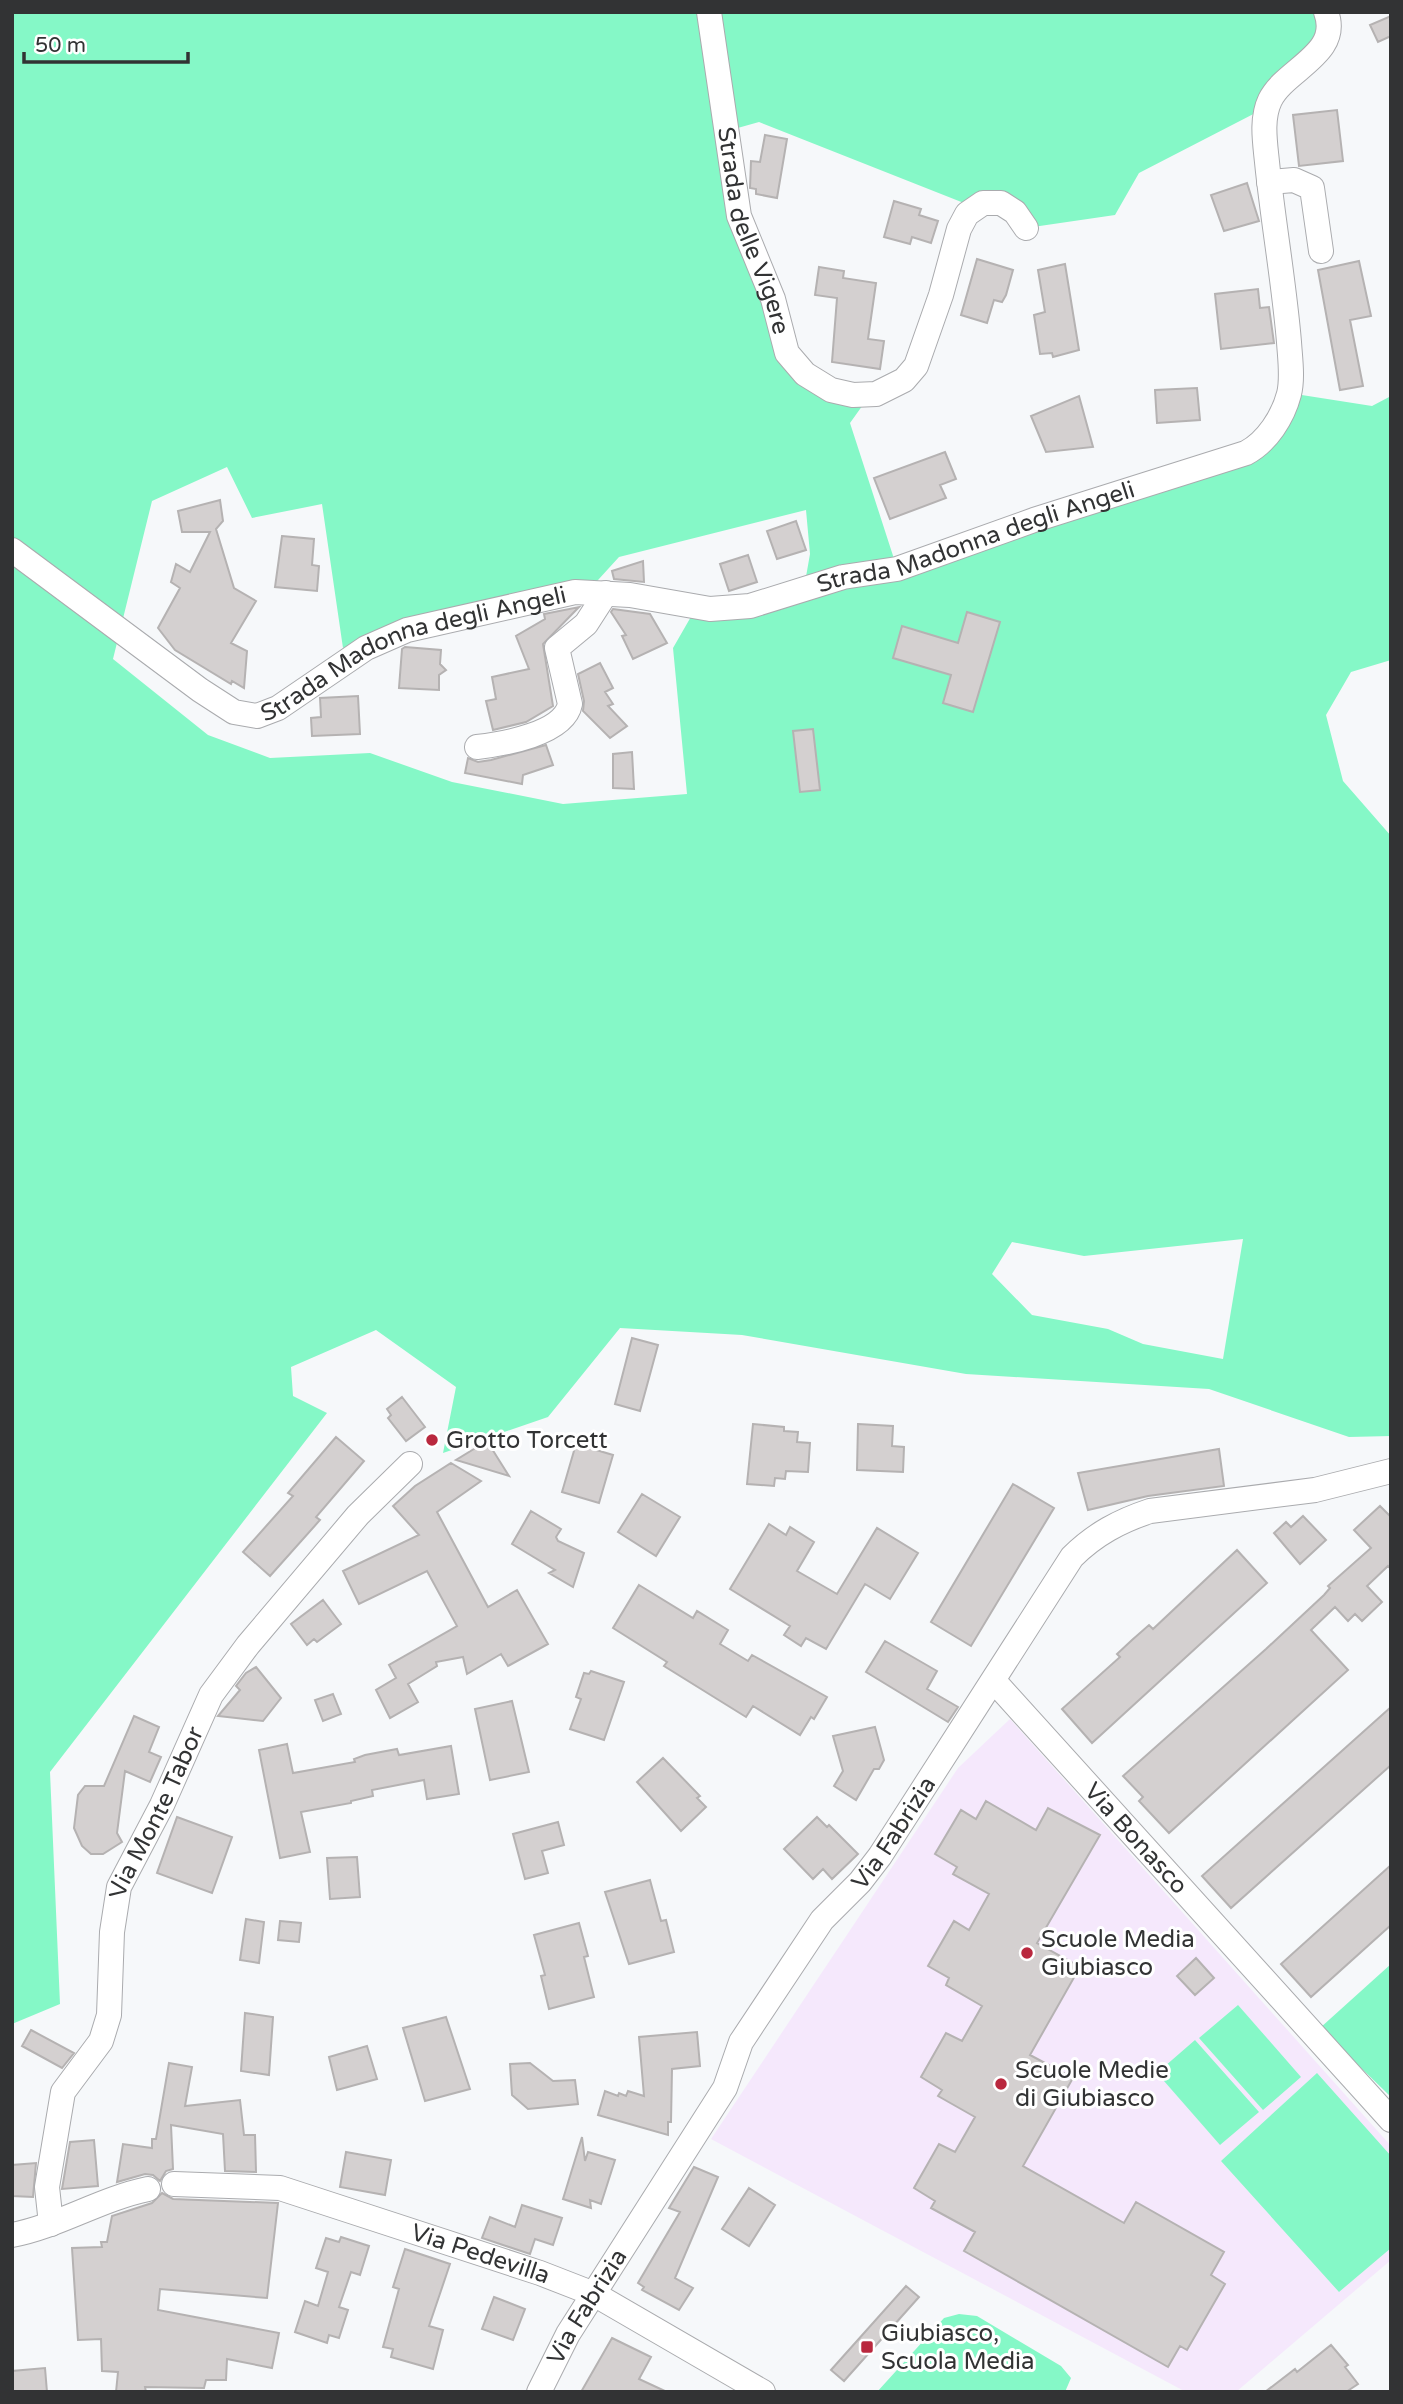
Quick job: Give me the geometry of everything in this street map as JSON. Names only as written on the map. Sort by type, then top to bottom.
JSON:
[{"type":"street","name":"Strada delle Vigere","points":[[709,12],[739,216],[772,299],[783,342],[794,363],[805,374],[831,390],[853,394],[876,394],[904,380],[916,366],[941,295],[959,229],[967,214],[983,203],[1001,203],[1015,212],[1026,228]]},
{"type":"street","name":"Strada Madonna degli Angeli","points":[[12,550],[200,690],[234,712],[250,717],[278,708],[366,648],[390,636],[575,592],[606,593],[710,610],[750,606],[843,577],[897,569],[1255,448],[1270,433],[1286,403],[1291,382],[1286,315],[1265,140],[1267,107],[1283,82],[1322,47],[1330,28],[1326,12]]},
{"type":"street","points":[[1269,182],[1294,180],[1312,188],[1321,251]]},
{"type":"street","points":[[477,747],[507,743],[539,732],[558,723],[569,712],[570,705],[557,648],[586,624],[606,593]]},
{"type":"street","name":"Via Monte Tabor","points":[[51,2224],[47,2187],[63,2092],[101,2041],[108,2015],[112,1932],[119,1887],[162,1805],[211,1695],[248,1645],[358,1515],[410,1464]]},
{"type":"street","name":"Via Fabrizia","points":[[539,2392],[558,2351],[725,2088],[741,2042],[822,1920],[860,1882],[880,1856],[1072,1557],[1091,1539],[1120,1523],[1172,1507],[1315,1490],[1391,1471]]},
{"type":"street","name":"Via Bonasco","points":[[994,1681],[1391,2120]]},
{"type":"street","name":"Via Pedevilla","points":[[174,2184],[211,2183],[287,2190],[488,2255],[594,2294],[763,2392]]},
{"type":"street","points":[[12,2235],[51,2224],[98,2203],[148,2189]]},
{"type":"shaded area","name":"Scuole Media Giubiasco","points":[[1010,1719],[1391,2146],[1391,2260],[1236,2392],[1186,2392],[711,2139],[958,1768]]},
{"type":"green space","points":[[12,12],[1326,12],[1329,21],[1267,107],[1139,173],[1115,215],[1026,228],[1021,218],[974,207],[759,122],[727,131],[794,363],[870,395],[850,423],[897,568],[1246,453],[1289,393],[1372,406],[1391,396],[1391,660],[1351,672],[1326,715],[1343,781],[1391,836],[1391,1436],[1349,1437],[1209,1389],[966,1374],[742,1335],[620,1328],[548,1417],[443,1453],[456,1387],[376,1330],[291,1367],[293,1396],[327,1413],[50,1772],[60,2004],[12,2024]],"holes":[[[227,467],[252,518],[322,504],[343,648],[401,622],[588,591],[619,557],[806,510],[810,554],[804,588],[696,608],[673,648],[687,794],[563,804],[452,782],[370,753],[270,758],[208,735],[113,659],[152,501]],[[1243,1239],[1223,1359],[1143,1344],[1108,1329],[1032,1315],[992,1274],[1012,1242],[1084,1256]]]},
{"type":"green space","points":[[1391,1964],[1391,2097],[1320,2028]]},
{"type":"green space","points":[[1238,2005],[1301,2077],[1263,2110],[1199,2038]]},
{"type":"green space","points":[[1195,2040],[1259,2112],[1220,2145],[1157,2073]]},
{"type":"green space","points":[[1317,2073],[1391,2156],[1391,2248],[1339,2292],[1221,2161]]},
{"type":"green space","points":[[959,2314],[977,2316],[1061,2366],[1071,2378],[1065,2392],[877,2392],[944,2318]]},
{"type":"building","points":[[1391,16],[1391,36],[1378,42],[1370,25]]},
{"type":"building","points":[[1337,110],[1343,161],[1299,166],[1293,115]]},
{"type":"building","points":[[765,135],[787,139],[777,198],[756,194],[756,189],[750,188],[751,161],[760,162]]},
{"type":"building","points":[[1247,183],[1259,221],[1224,231],[1211,195]]},
{"type":"building","points":[[894,201],[921,209],[919,215],[938,221],[931,243],[912,237],[910,244],[884,237]]},
{"type":"building","points":[[977,259],[1013,270],[1006,295],[1002,302],[994,300],[987,323],[961,315]]},
{"type":"building","points":[[1359,261],[1371,316],[1350,320],[1363,386],[1340,390],[1318,270]]},
{"type":"building","points":[[1065,264],[1079,350],[1053,357],[1052,353],[1040,354],[1034,315],[1045,312],[1038,270]]},
{"type":"building","points":[[819,267],[844,271],[843,278],[876,283],[868,339],[884,341],[880,369],[832,362],[837,298],[815,295]]},
{"type":"building","points":[[1258,289],[1260,308],[1269,307],[1274,343],[1221,349],[1215,294]]},
{"type":"building","points":[[1197,388],[1200,420],[1157,423],[1155,390]]},
{"type":"building","points":[[1079,396],[1093,447],[1046,452],[1031,416]]},
{"type":"building","points":[[945,452],[956,479],[940,485],[946,498],[890,519],[874,478]]},
{"type":"building","points":[[220,500],[223,521],[216,529],[234,588],[256,601],[231,643],[247,651],[244,688],[232,681],[231,684],[175,650],[158,628],[180,588],[171,582],[176,564],[190,572],[210,532],[182,532],[178,511]]},
{"type":"building","points":[[796,521],[806,550],[777,559],[767,531]]},
{"type":"building","points":[[282,536],[314,539],[312,565],[319,566],[317,591],[275,587]]},
{"type":"building","points":[[748,555],[757,582],[729,591],[720,564]]},
{"type":"building","points":[[643,561],[644,582],[614,579],[612,571]]},
{"type":"building","points":[[579,607],[543,644],[553,706],[526,722],[493,730],[486,701],[496,699],[492,677],[529,669],[516,636],[545,619],[544,614]]},
{"type":"building","points":[[613,609],[650,614],[667,643],[633,659],[622,636],[626,635],[611,612]]},
{"type":"building","points":[[967,612],[1000,622],[973,712],[943,703],[951,675],[893,658],[902,626],[958,643]]},
{"type":"building","points":[[402,649],[441,650],[440,664],[446,670],[439,675],[439,690],[399,688]]},
{"type":"building","points":[[600,663],[613,688],[605,692],[613,704],[608,706],[627,726],[610,738],[583,711],[584,701],[578,674]]},
{"type":"building","points":[[358,696],[360,734],[312,736],[311,718],[321,717],[320,698]]},
{"type":"building","points":[[813,729],[820,790],[800,792],[793,731]]},
{"type":"building","points":[[546,745],[553,765],[523,775],[522,784],[465,773],[468,758],[478,762],[491,760]]},
{"type":"building","points":[[632,752],[634,789],[613,788],[613,754]]},
{"type":"building","points":[[632,1338],[658,1345],[640,1411],[615,1404]]},
{"type":"building","points":[[402,1397],[425,1427],[406,1441],[388,1418],[391,1415],[387,1409]]},
{"type":"building","points":[[753,1424],[784,1427],[784,1431],[798,1432],[797,1442],[810,1443],[808,1472],[786,1471],[785,1479],[775,1478],[774,1486],[747,1484]]},
{"type":"building","points":[[858,1424],[893,1426],[892,1446],[904,1447],[903,1472],[857,1470]]},
{"type":"building","points":[[336,1437],[364,1461],[316,1517],[320,1520],[270,1576],[243,1552],[293,1496],[288,1493]]},
{"type":"building","points":[[487,1441],[509,1476],[456,1460]]},
{"type":"building","points":[[576,1444],[613,1455],[599,1503],[562,1492]]},
{"type":"building","points":[[1219,1449],[1224,1486],[1148,1496],[1088,1510],[1078,1473]]},
{"type":"building","points":[[451,1463],[481,1481],[437,1512],[488,1607],[517,1590],[548,1644],[508,1666],[501,1654],[467,1674],[463,1657],[436,1662],[437,1666],[408,1684],[418,1702],[390,1718],[376,1690],[396,1678],[389,1665],[457,1626],[427,1571],[359,1604],[343,1571],[419,1535],[393,1506],[415,1486]]},
{"type":"building","points":[[1013,1484],[1054,1508],[971,1646],[931,1622]]},
{"type":"building","points":[[642,1494],[680,1517],[656,1556],[618,1532]]},
{"type":"building","points":[[1380,1506],[1391,1517],[1391,1569],[1388,1566],[1367,1586],[1382,1602],[1362,1621],[1355,1614],[1348,1621],[1335,1607],[1311,1630],[1348,1670],[1169,1833],[1139,1801],[1143,1797],[1123,1776],[1266,1649],[1324,1595],[1330,1588],[1328,1586],[1371,1548],[1354,1530]]},
{"type":"building","points":[[531,1511],[561,1529],[556,1537],[558,1541],[584,1553],[573,1587],[549,1573],[555,1570],[512,1544]]},
{"type":"building","points":[[1303,1516],[1326,1540],[1300,1564],[1274,1533],[1286,1522],[1291,1527]]},
{"type":"building","points":[[769,1524],[786,1535],[790,1527],[814,1542],[797,1571],[837,1594],[877,1528],[918,1553],[890,1599],[865,1584],[826,1649],[806,1638],[801,1646],[784,1635],[790,1626],[730,1589]]},
{"type":"building","points":[[1237,1550],[1267,1583],[1092,1743],[1062,1709],[1120,1657],[1117,1654],[1132,1640],[1149,1625],[1153,1629]]},
{"type":"building","points":[[639,1585],[693,1618],[697,1611],[728,1630],[720,1644],[748,1661],[752,1655],[827,1697],[814,1719],[811,1717],[800,1735],[753,1706],[746,1717],[664,1666],[667,1662],[613,1628]]},
{"type":"building","points":[[323,1600],[341,1624],[317,1642],[314,1639],[307,1645],[291,1624]]},
{"type":"building","points":[[885,1641],[937,1671],[927,1689],[958,1707],[948,1722],[866,1672]]},
{"type":"building","points":[[256,1667],[281,1698],[263,1721],[218,1716],[240,1690],[236,1686],[246,1673]]},
{"type":"building","points":[[591,1671],[624,1682],[604,1740],[570,1729],[581,1699],[576,1697],[584,1673],[589,1674]]},
{"type":"building","points":[[333,1694],[341,1714],[323,1721],[315,1700]]},
{"type":"building","points":[[512,1701],[529,1772],[490,1780],[475,1709]]},
{"type":"building","points":[[1391,1707],[1391,1765],[1231,1908],[1202,1876]]},
{"type":"building","points":[[134,1716],[159,1727],[149,1752],[161,1757],[150,1782],[125,1771],[117,1833],[122,1842],[103,1854],[91,1854],[82,1846],[74,1828],[78,1795],[85,1786],[104,1786]]},
{"type":"building","points":[[875,1727],[884,1760],[879,1769],[874,1769],[856,1800],[834,1786],[843,1771],[833,1736]]},
{"type":"building","points":[[287,1744],[293,1773],[355,1762],[354,1759],[365,1755],[397,1749],[399,1755],[451,1746],[459,1794],[427,1799],[424,1780],[372,1790],[373,1796],[351,1803],[301,1812],[310,1852],[280,1858],[259,1750]]},
{"type":"building","points":[[663,1758],[700,1796],[697,1798],[706,1807],[681,1831],[637,1782]]},
{"type":"building","name":"Scuole Medie di Giubiasco","points":[[986,1801],[1036,1830],[1048,1808],[1100,1835],[1037,1943],[1080,1967],[1030,2055],[1073,2078],[1023,2166],[1124,2223],[1136,2202],[1224,2252],[1211,2275],[1225,2284],[1187,2350],[1180,2346],[1168,2367],[964,2251],[975,2232],[931,2208],[935,2201],[914,2188],[939,2144],[955,2152],[975,2117],[938,2096],[942,2090],[921,2077],[946,2033],[962,2041],[982,2006],[946,1985],[949,1978],[928,1966],[954,1921],[969,1930],[989,1894],[953,1874],[957,1867],[935,1854],[961,1810],[976,1819]]},
{"type":"building","points":[[177,1817],[232,1837],[212,1893],[157,1873]]},
{"type":"building","points":[[817,1817],[827,1827],[829,1825],[858,1854],[832,1879],[823,1869],[813,1879],[784,1849]]},
{"type":"building","points":[[558,1822],[564,1845],[542,1851],[548,1873],[525,1879],[513,1834]]},
{"type":"building","points":[[357,1857],[360,1897],[330,1899],[327,1858]]},
{"type":"building","points":[[1391,1865],[1391,1925],[1311,1997],[1281,1964]]},
{"type":"building","points":[[650,1880],[661,1921],[666,1920],[674,1952],[629,1964],[605,1892]]},
{"type":"building","points":[[246,1919],[264,1922],[259,1963],[240,1960]]},
{"type":"building","points":[[280,1921],[301,1923],[299,1942],[278,1940]]},
{"type":"building","points":[[579,1923],[588,1956],[584,1957],[594,1997],[549,2009],[541,1976],[545,1975],[534,1935]]},
{"type":"building","points":[[1196,1958],[1214,1978],[1195,1995],[1177,1976]]},
{"type":"building","points":[[245,2013],[273,2017],[269,2075],[241,2071]]},
{"type":"building","points":[[446,2017],[470,2089],[425,2101],[403,2028]]},
{"type":"building","points":[[31,2030],[74,2053],[62,2068],[22,2046]]},
{"type":"building","points":[[697,2032],[700,2066],[672,2069],[671,2122],[668,2122],[668,2135],[598,2115],[605,2091],[618,2096],[619,2093],[626,2096],[628,2091],[644,2096],[639,2037]]},
{"type":"building","points":[[367,2046],[377,2079],[337,2090],[329,2057]]},
{"type":"building","points":[[169,2063],[192,2067],[185,2106],[240,2100],[244,2135],[255,2135],[256,2172],[225,2171],[223,2134],[171,2125],[173,2169],[166,2171],[160,2181],[153,2175],[145,2174],[117,2182],[123,2144],[152,2148],[152,2139],[156,2139]]},
{"type":"building","points":[[530,2063],[553,2081],[575,2080],[578,2104],[528,2109],[512,2095],[510,2064]]},
{"type":"building","points":[[582,2137],[585,2161],[588,2152],[615,2160],[601,2204],[590,2200],[591,2208],[563,2199]]},
{"type":"building","points":[[94,2140],[98,2186],[62,2189],[70,2142]]},
{"type":"building","points":[[346,2152],[391,2160],[385,2195],[340,2187]]},
{"type":"building","points":[[36,2163],[33,2197],[12,2196],[12,2165]]},
{"type":"building","points":[[694,2167],[718,2177],[675,2278],[693,2288],[679,2310],[642,2290],[644,2287],[638,2283],[680,2212],[669,2208]]},
{"type":"building","points":[[749,2188],[775,2205],[749,2246],[722,2229]]},
{"type":"building","points":[[162,2193],[173,2199],[278,2203],[267,2298],[160,2289],[158,2310],[279,2333],[272,2368],[227,2359],[226,2380],[206,2380],[204,2388],[145,2387],[146,2392],[116,2392],[118,2372],[102,2371],[101,2339],[78,2340],[72,2248],[102,2247],[101,2242],[107,2242],[112,2216],[152,2203]]},
{"type":"building","points":[[522,2205],[562,2218],[553,2245],[535,2239],[530,2254],[482,2238],[490,2217],[515,2227]]},
{"type":"building","points":[[341,2237],[369,2246],[360,2275],[351,2272],[339,2307],[348,2310],[339,2338],[329,2335],[327,2343],[295,2332],[305,2301],[318,2306],[328,2272],[316,2268],[326,2238],[339,2242]]},
{"type":"building","points":[[405,2249],[450,2264],[429,2326],[443,2330],[433,2369],[391,2357],[393,2349],[383,2347],[399,2289],[393,2287]]},
{"type":"building","points":[[906,2286],[919,2297],[844,2381],[831,2370]]},
{"type":"building","points":[[494,2297],[525,2309],[513,2340],[482,2329]]},
{"type":"building","points":[[612,2338],[651,2357],[639,2379],[667,2392],[581,2392]]},
{"type":"building","points":[[1331,2345],[1348,2365],[1345,2367],[1358,2384],[1346,2392],[1265,2392],[1295,2369],[1297,2372]]},
{"type":"building","points":[[45,2368],[47,2392],[12,2392],[12,2371]]},
{"type":"place","name":"Grotto Torcett","points":[[432,1440]]},
{"type":"place","name":"Scuole Media Giubiasco","points":[[1027,1953]]},
{"type":"place","name":"Scuole Medie di Giubiasco","points":[[1001,2084]]},
{"type":"place","name":"Giubiasco, Scuola Media","points":[[867,2347]]}]
